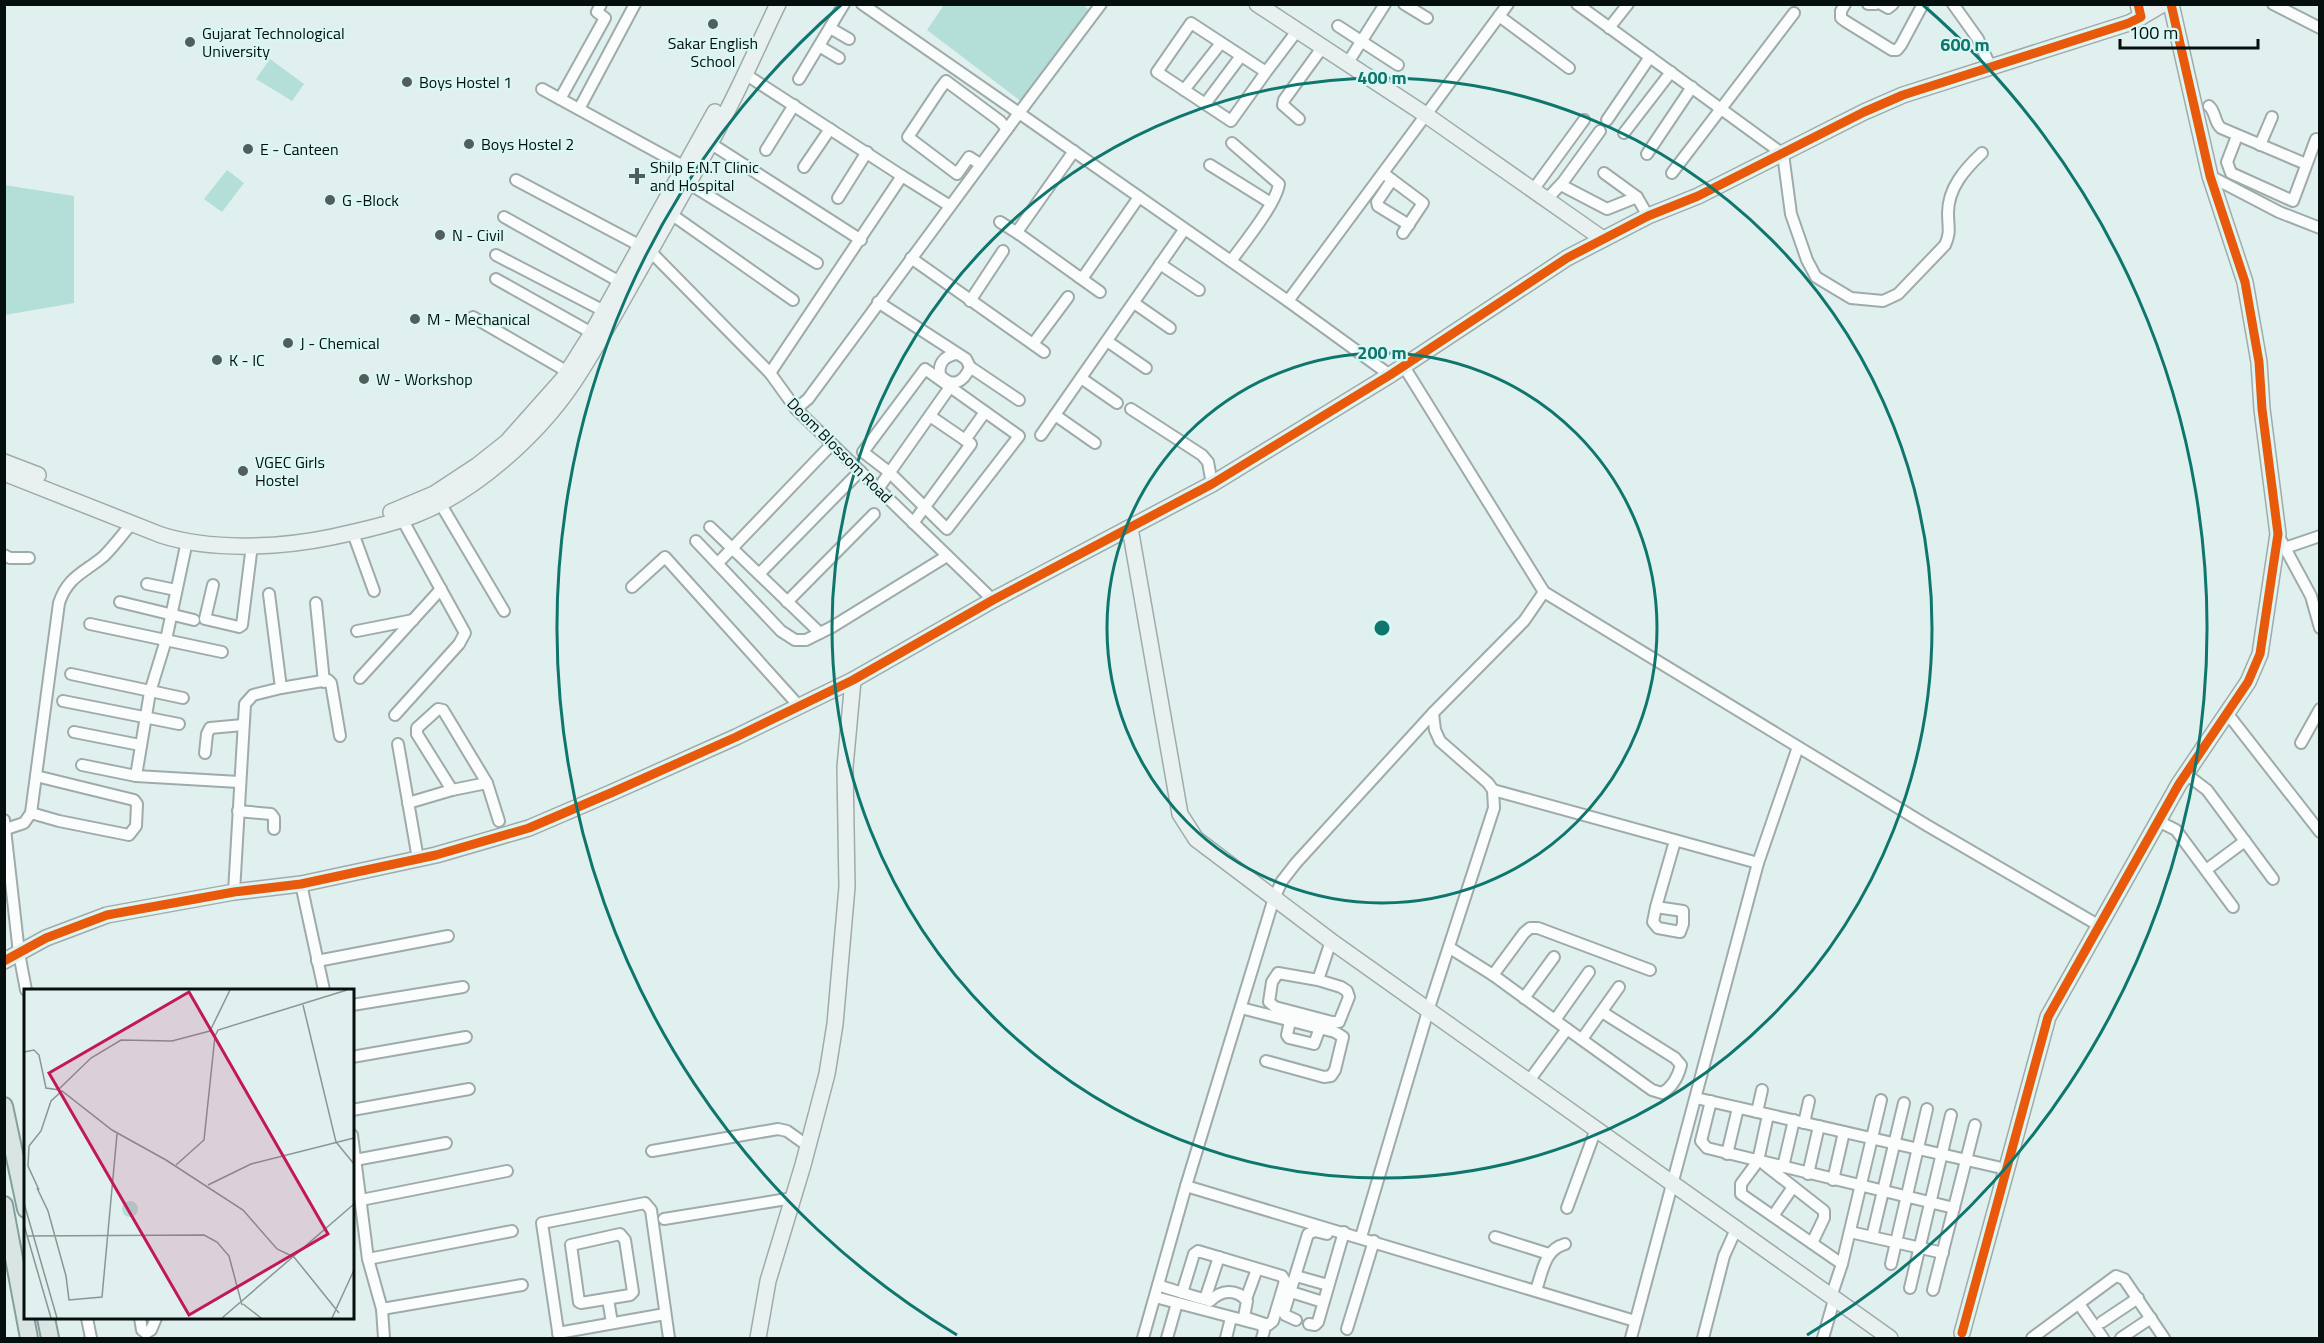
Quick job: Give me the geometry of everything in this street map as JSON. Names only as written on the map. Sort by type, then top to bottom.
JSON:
[{"type":"main road","points":[[4,1106],[24,1200]]},
{"type":"main road","points":[[4,1205],[24,1316]]},
{"type":"main road","points":[[25,1319],[28,1338]]},
{"type":"main road","points":[[46,1319],[51,1338]]},
{"type":"street","points":[[560,99],[605,18],[597,12],[601,4]]},
{"type":"street","points":[[579,109],[635,4]]},
{"type":"street","points":[[568,378],[591,356],[646,248],[688,174],[710,143],[768,4]]},
{"type":"street","points":[[4,462],[177,536],[222,534],[310,542],[402,519],[484,475],[514,450],[559,403],[568,378],[620,282],[671,214],[714,114],[778,4]]},
{"type":"street","points":[[799,79],[844,4]]},
{"type":"street","points":[[862,4],[1288,301],[1390,375]]},
{"type":"street","points":[[796,409],[808,399],[910,258],[1101,4]]},
{"type":"street","points":[[1257,4],[1425,115],[1603,239]]},
{"type":"street","points":[[1347,64],[1385,4]]},
{"type":"street","points":[[1404,4],[1427,18]]},
{"type":"street","points":[[1288,301],[1388,176],[1425,115],[1508,4]]},
{"type":"street","points":[[1577,4],[1782,154],[1791,214],[1812,271],[1816,277],[1851,298],[1878,301],[1890,299],[1898,294],[1945,245],[1950,236],[1948,204],[1953,188],[1966,168],[1982,153]]},
{"type":"street","points":[[1591,15],[1599,4]]},
{"type":"street","points":[[1609,28],[1628,4]]},
{"type":"street","points":[[1845,4],[1841,11],[1841,18],[1892,50],[1897,50],[1923,4]]},
{"type":"street","points":[[1868,4],[1876,4]]},
{"type":"street","points":[[1881,4],[1888,8],[1893,4]]},
{"type":"street","points":[[1953,4],[1974,33],[1991,68]]},
{"type":"street","points":[[4,961],[46,938],[107,915],[234,892],[301,884],[418,859],[529,828],[736,737],[853,680],[993,600],[1212,484],[1390,375],[1567,258],[1603,239],[1648,216],[1698,196],[1903,94],[2129,23],[2140,11],[2163,4]]},
{"type":"street","points":[[1960,1337],[2045,1024],[2098,925],[2158,821],[2186,774],[2248,682],[2260,654],[2282,541],[2252,315],[2171,4]]},
{"type":"street","points":[[2273,4],[2319,28]]},
{"type":"street","points":[[1672,173],[1794,13]]},
{"type":"street","points":[[1499,16],[1569,68]]},
{"type":"street","points":[[1266,72],[1191,23],[1157,72],[1231,121],[1297,31]]},
{"type":"street","points":[[1338,26],[1398,65]]},
{"type":"street","points":[[830,28],[849,39]]},
{"type":"street","points":[[1184,90],[1221,43]]},
{"type":"street","points":[[819,46],[839,58]]},
{"type":"street","points":[[1299,119],[1286,109],[1283,105],[1284,100],[1322,48]]},
{"type":"street","points":[[1205,104],[1241,56]]},
{"type":"street","points":[[1607,120],[1650,57]]},
{"type":"street","points":[[740,72],[950,206]]},
{"type":"street","points":[[1624,133],[1671,72]]},
{"type":"street","points":[[980,164],[969,157],[957,174],[908,136],[946,81],[1000,121],[1007,129]]},
{"type":"street","points":[[1647,154],[1692,87]]},
{"type":"street","points":[[542,89],[688,174],[817,263]]},
{"type":"street","points":[[766,150],[794,105]]},
{"type":"street","points":[[2209,106],[2213,109],[2218,126],[2236,136],[2306,164]]},
{"type":"street","points":[[2260,146],[2272,117]]},
{"type":"street","points":[[1533,190],[1584,120]]},
{"type":"street","points":[[804,167],[830,129]]},
{"type":"street","points":[[1547,200],[1561,185],[1600,131]]},
{"type":"street","points":[[2236,136],[2227,162],[2231,173],[2293,201],[2306,164],[2318,141]]},
{"type":"street","points":[[2293,218],[2318,141]]},
{"type":"street","points":[[710,143],[861,240]]},
{"type":"street","points":[[1231,261],[1271,204],[1279,184],[1232,143]]},
{"type":"street","points":[[1018,234],[1019,229],[1074,151]]},
{"type":"street","points":[[838,198],[867,152]]},
{"type":"street","points":[[1210,165],[1271,204]]},
{"type":"street","points":[[2215,179],[2229,168]]},
{"type":"street","points":[[1604,173],[1637,197],[1648,216]]},
{"type":"street","points":[[770,373],[903,176]]},
{"type":"street","points":[[1388,176],[1423,203],[1406,229],[1378,206],[1377,202],[1388,176]]},
{"type":"street","points":[[2215,179],[2293,218],[2319,228]]},
{"type":"street","name":"Doom Blossom Road","points":[[516,180],[646,248],[770,373],[796,409],[993,600]]},
{"type":"street","points":[[1561,185],[1607,210],[1637,197]]},
{"type":"street","points":[[1078,277],[1084,276],[1139,197]]},
{"type":"street","points":[[671,214],[793,300]]},
{"type":"street","points":[[504,218],[620,282]]},
{"type":"street","points":[[1000,222],[1100,292]]},
{"type":"street","points":[[1041,435],[1184,230]]},
{"type":"street","points":[[970,301],[1003,251]]},
{"type":"street","points":[[496,255],[604,311]]},
{"type":"street","points":[[910,258],[1044,352]]},
{"type":"street","points":[[1160,264],[1199,290]]},
{"type":"street","points":[[496,279],[592,333]]},
{"type":"street","points":[[1033,344],[1068,297]]},
{"type":"street","points":[[878,302],[966,359],[970,367],[1019,400]]},
{"type":"street","points":[[1134,303],[1170,328]]},
{"type":"street","points":[[473,317],[568,378]]},
{"type":"street","points":[[1107,341],[1146,368]]},
{"type":"street","points":[[956,354],[947,357],[940,364],[940,375],[944,379],[948,382],[959,382],[966,376],[970,367]]},
{"type":"street","points":[[1403,365],[1545,592],[1798,747],[2098,925]]},
{"type":"street","points":[[925,369],[950,387],[1019,436],[947,529],[889,472],[863,452],[925,369]]},
{"type":"street","points":[[1081,378],[1117,403]]},
{"type":"street","points":[[878,489],[950,387]]},
{"type":"street","points":[[1131,409],[1202,455],[1208,462],[1212,484]]},
{"type":"street","points":[[965,440],[985,412]]},
{"type":"street","points":[[1055,415],[1095,443]]},
{"type":"street","points":[[913,523],[970,444],[930,416]]},
{"type":"street","points":[[718,563],[832,444]]},
{"type":"street","points":[[759,574],[860,471]]},
{"type":"street","points":[[4,473],[132,523],[177,536],[252,545],[357,522],[435,501]]},
{"type":"street","points":[[435,501],[504,610]]},
{"type":"street","points":[[787,602],[874,514]]},
{"type":"street","points":[[395,714],[464,637],[464,628],[402,519]]},
{"type":"street","points":[[26,989],[19,953],[5,824],[24,823],[31,813],[58,611],[63,591],[73,578],[104,556],[132,523]]},
{"type":"street","points":[[710,527],[820,633]]},
{"type":"street","points":[[1130,528],[1180,814],[1196,839],[1428,1011],[1737,1227],[1832,1299],[1890,1338]]},
{"type":"street","points":[[353,533],[375,591]]},
{"type":"street","points":[[136,776],[150,692],[166,640],[176,590],[177,536]]},
{"type":"street","points":[[2282,541],[2319,536]]},
{"type":"street","points":[[696,541],[781,631],[795,640],[820,633],[947,556]]},
{"type":"street","points":[[2282,541],[2311,596],[2319,627]]},
{"type":"street","points":[[213,585],[205,619],[240,627],[252,545]]},
{"type":"street","points":[[4,555],[10,558],[29,558]]},
{"type":"street","points":[[633,587],[665,557],[799,706]]},
{"type":"street","points":[[147,584],[176,590]]},
{"type":"street","points":[[360,678],[441,589]]},
{"type":"street","points":[[1143,1338],[1240,1008],[1274,898],[1282,881],[1433,713],[1524,621],[1545,592]]},
{"type":"street","points":[[269,594],[280,688]]},
{"type":"street","points":[[120,602],[171,612],[194,620]]},
{"type":"street","points":[[316,603],[324,682]]},
{"type":"street","points":[[357,631],[413,620]]},
{"type":"street","points":[[90,624],[222,652]]},
{"type":"street","points":[[71,674],[183,698]]},
{"type":"street","points":[[234,892],[243,725],[245,704],[249,698],[280,688],[328,680],[333,685],[340,736]]},
{"type":"street","points":[[758,1338],[768,1281],[827,1074],[835,1024],[847,887],[845,767],[853,680]]},
{"type":"street","points":[[63,701],[179,724]]},
{"type":"street","points":[[452,790],[417,734],[417,728],[438,709],[443,710],[487,783],[499,821]]},
{"type":"street","points":[[2301,743],[2319,709]]},
{"type":"street","points":[[1361,1237],[1428,1011],[1494,808],[1493,790],[1488,783],[1440,741],[1435,730],[1433,713]]},
{"type":"street","points":[[2227,713],[2319,832]]},
{"type":"street","points":[[205,753],[210,728],[243,725]]},
{"type":"street","points":[[74,732],[140,745]]},
{"type":"street","points":[[398,744],[418,859]]},
{"type":"street","points":[[1631,1338],[1758,862],[1798,747]]},
{"type":"street","points":[[81,765],[136,776],[239,782]]},
{"type":"street","points":[[2186,774],[2207,790],[2273,879]]},
{"type":"street","points":[[31,813],[119,834],[129,835],[136,826],[137,804],[134,800],[36,776]]},
{"type":"street","points":[[408,803],[452,790],[487,783]]},
{"type":"street","points":[[1493,790],[1758,862]]},
{"type":"street","points":[[238,811],[271,814],[274,818],[274,829]]},
{"type":"street","points":[[2158,821],[2176,830],[2233,907]]},
{"type":"street","points":[[1656,907],[1675,841]]},
{"type":"street","points":[[2206,870],[2245,842]]},
{"type":"street","points":[[301,884],[324,989]]},
{"type":"street","points":[[1492,975],[1530,928],[1538,928],[1650,970]]},
{"type":"street","points":[[317,961],[448,936]]},
{"type":"street","points":[[1318,980],[1331,941]]},
{"type":"street","points":[[1450,948],[1492,975],[1652,1090],[1662,1093],[1670,1088],[1681,1065],[1675,1058],[1602,1012]]},
{"type":"street","points":[[1524,998],[1554,957]]},
{"type":"street","points":[[1278,972],[1318,980],[1347,991],[1346,1007],[1339,1022],[1275,1007],[1269,1002],[1272,982],[1278,972]]},
{"type":"street","points":[[1555,1020],[1588,972]]},
{"type":"street","points":[[354,1005],[463,987]]},
{"type":"street","points":[[1582,1039],[1618,987]]},
{"type":"street","points":[[1240,1008],[1320,1028],[1343,1037],[1335,1070],[1331,1076],[1324,1077],[1266,1061]]},
{"type":"street","points":[[1290,1021],[1287,1035],[1314,1044],[1317,1042],[1320,1028]]},
{"type":"street","points":[[1528,1082],[1567,1029]]},
{"type":"street","points":[[354,1057],[466,1037]]},
{"type":"street","points":[[354,1110],[469,1089]]},
{"type":"street","points":[[1757,1112],[1762,1090]]},
{"type":"street","points":[[1696,1098],[2006,1169]]},
{"type":"street","points":[[1823,1338],[1881,1100]]},
{"type":"street","points":[[1711,1101],[1701,1141],[1707,1148],[1954,1208]]},
{"type":"street","points":[[1783,1167],[1809,1101]]},
{"type":"street","points":[[1872,1237],[1904,1103]]},
{"type":"street","points":[[1727,1154],[1738,1108]]},
{"type":"street","points":[[1891,1264],[1927,1109]]},
{"type":"street","points":[[1768,1114],[1760,1162],[1741,1184],[1740,1190],[1748,1199],[1842,1264]]},
{"type":"street","points":[[1911,1288],[1951,1115]]},
{"type":"street","points":[[1933,1290],[1975,1125]]},
{"type":"street","points":[[1808,1174],[1819,1126]]},
{"type":"street","points":[[652,1151],[778,1129],[787,1131],[808,1146]]},
{"type":"street","points":[[1567,1208],[1596,1129]]},
{"type":"street","points":[[1833,1180],[1844,1132]]},
{"type":"street","points":[[355,1160],[447,1143]]},
{"type":"street","points":[[354,1152],[368,1259],[382,1309],[384,1338]]},
{"type":"street","points":[[1760,1162],[1824,1211],[1824,1218],[1812,1243]]},
{"type":"street","points":[[1583,1164],[1594,1167]]},
{"type":"street","points":[[361,1200],[507,1171]]},
{"type":"street","points":[[1186,1186],[1343,1235]]},
{"type":"street","points":[[1773,1216],[1793,1187]]},
{"type":"street","points":[[664,1219],[793,1198]]},
{"type":"street","points":[[664,1314],[559,1335],[542,1223],[645,1203],[651,1210],[669,1338]]},
{"type":"street","points":[[1703,1338],[1724,1257],[1737,1227]]},
{"type":"street","points":[[368,1259],[512,1231]]},
{"type":"street","points":[[1296,1320],[1285,1315],[1284,1312],[1308,1234],[1315,1231],[1361,1237],[1635,1321]]},
{"type":"street","points":[[1850,1232],[1943,1253]]},
{"type":"street","points":[[620,1234],[625,1240],[633,1292],[630,1295],[608,1299],[584,1304],[579,1302],[571,1245],[620,1234]]},
{"type":"street","points":[[1309,1324],[1318,1322],[1343,1235]]},
{"type":"street","points":[[1496,1237],[1549,1254]]},
{"type":"street","points":[[1347,1329],[1374,1241]]},
{"type":"street","points":[[1536,1290],[1549,1254],[1555,1247],[1565,1244]]},
{"type":"street","points":[[1155,1297],[1179,1298],[1205,1299],[1210,1301],[1216,1295],[1226,1291],[1240,1294],[1248,1304],[1244,1317],[1268,1324],[1274,1321],[1285,1281],[1282,1276],[1196,1252],[1179,1298],[1167,1338]]},
{"type":"street","points":[[1205,1299],[1219,1257]]},
{"type":"street","points":[[1246,1299],[1257,1269]]},
{"type":"street","points":[[1296,1276],[1328,1285]]},
{"type":"street","points":[[2032,1338],[2116,1276],[2124,1279],[2164,1338]]},
{"type":"street","points":[[382,1309],[522,1285]]},
{"type":"street","points":[[1158,1285],[1179,1298],[1231,1318],[1262,1326],[1264,1331],[1262,1338]]},
{"type":"street","points":[[1291,1292],[1323,1302]]},
{"type":"street","points":[[2102,1322],[2138,1298]]},
{"type":"street","points":[[608,1299],[612,1323]]},
{"type":"street","points":[[2079,1304],[2103,1338]]},
{"type":"street","points":[[1226,1338],[1231,1318]]},
{"type":"street","points":[[2121,1338],[2151,1318]]},
{"type":"street","points":[[87,1319],[91,1338]]},
{"type":"street","points":[[140,1319],[142,1330],[146,1336],[155,1319]]},
{"type":"green space","points":[[1082,4],[1090,11],[1022,102],[927,30],[944,5]]},
{"type":"green space","points":[[270,59],[304,84],[292,101],[256,79]]},
{"type":"green space","points":[[227,170],[244,183],[222,212],[204,199]]},
{"type":"green space","points":[[4,185],[74,196],[74,303],[5,315]]},
{"type":"cycle path","points":[[4,961],[46,938],[107,915],[234,892],[301,884],[436,855],[529,828],[736,737],[853,680],[993,600],[1212,484],[1390,375],[1567,258],[1648,216],[1698,196],[1864,112],[1903,95],[2129,23],[2141,17],[2138,4]]},
{"type":"cycle path","points":[[1962,1333],[2048,1017],[2179,784],[2248,682],[2260,654],[2278,534],[2262,409],[2259,362],[2245,282],[2210,176],[2171,4]]},
{"type":"place","name":"Sakar English School","points":[[713,24]]},
{"type":"place","name":"Gujarat Technological University","points":[[190,42]]},
{"type":"place","name":"Boys Hostel 1","points":[[407,82]]},
{"type":"place","name":"Boys Hostel 2","points":[[469,144]]},
{"type":"place","name":"E - Canteen","points":[[248,149]]},
{"type":"place","name":"Shilp E.N.T Clinic and Hospital","points":[[637,176]]},
{"type":"place","name":"G -Block","points":[[330,200]]},
{"type":"place","name":"N - Civil","points":[[440,235]]},
{"type":"place","name":"M - Mechanical","points":[[415,319]]},
{"type":"place","name":"J - Chemical","points":[[288,343]]},
{"type":"place","name":"K - IC","points":[[217,360]]},
{"type":"place","name":"W - Workshop","points":[[364,379]]},
{"type":"place","name":"VGEC Girls Hostel","points":[[243,471]]}]
